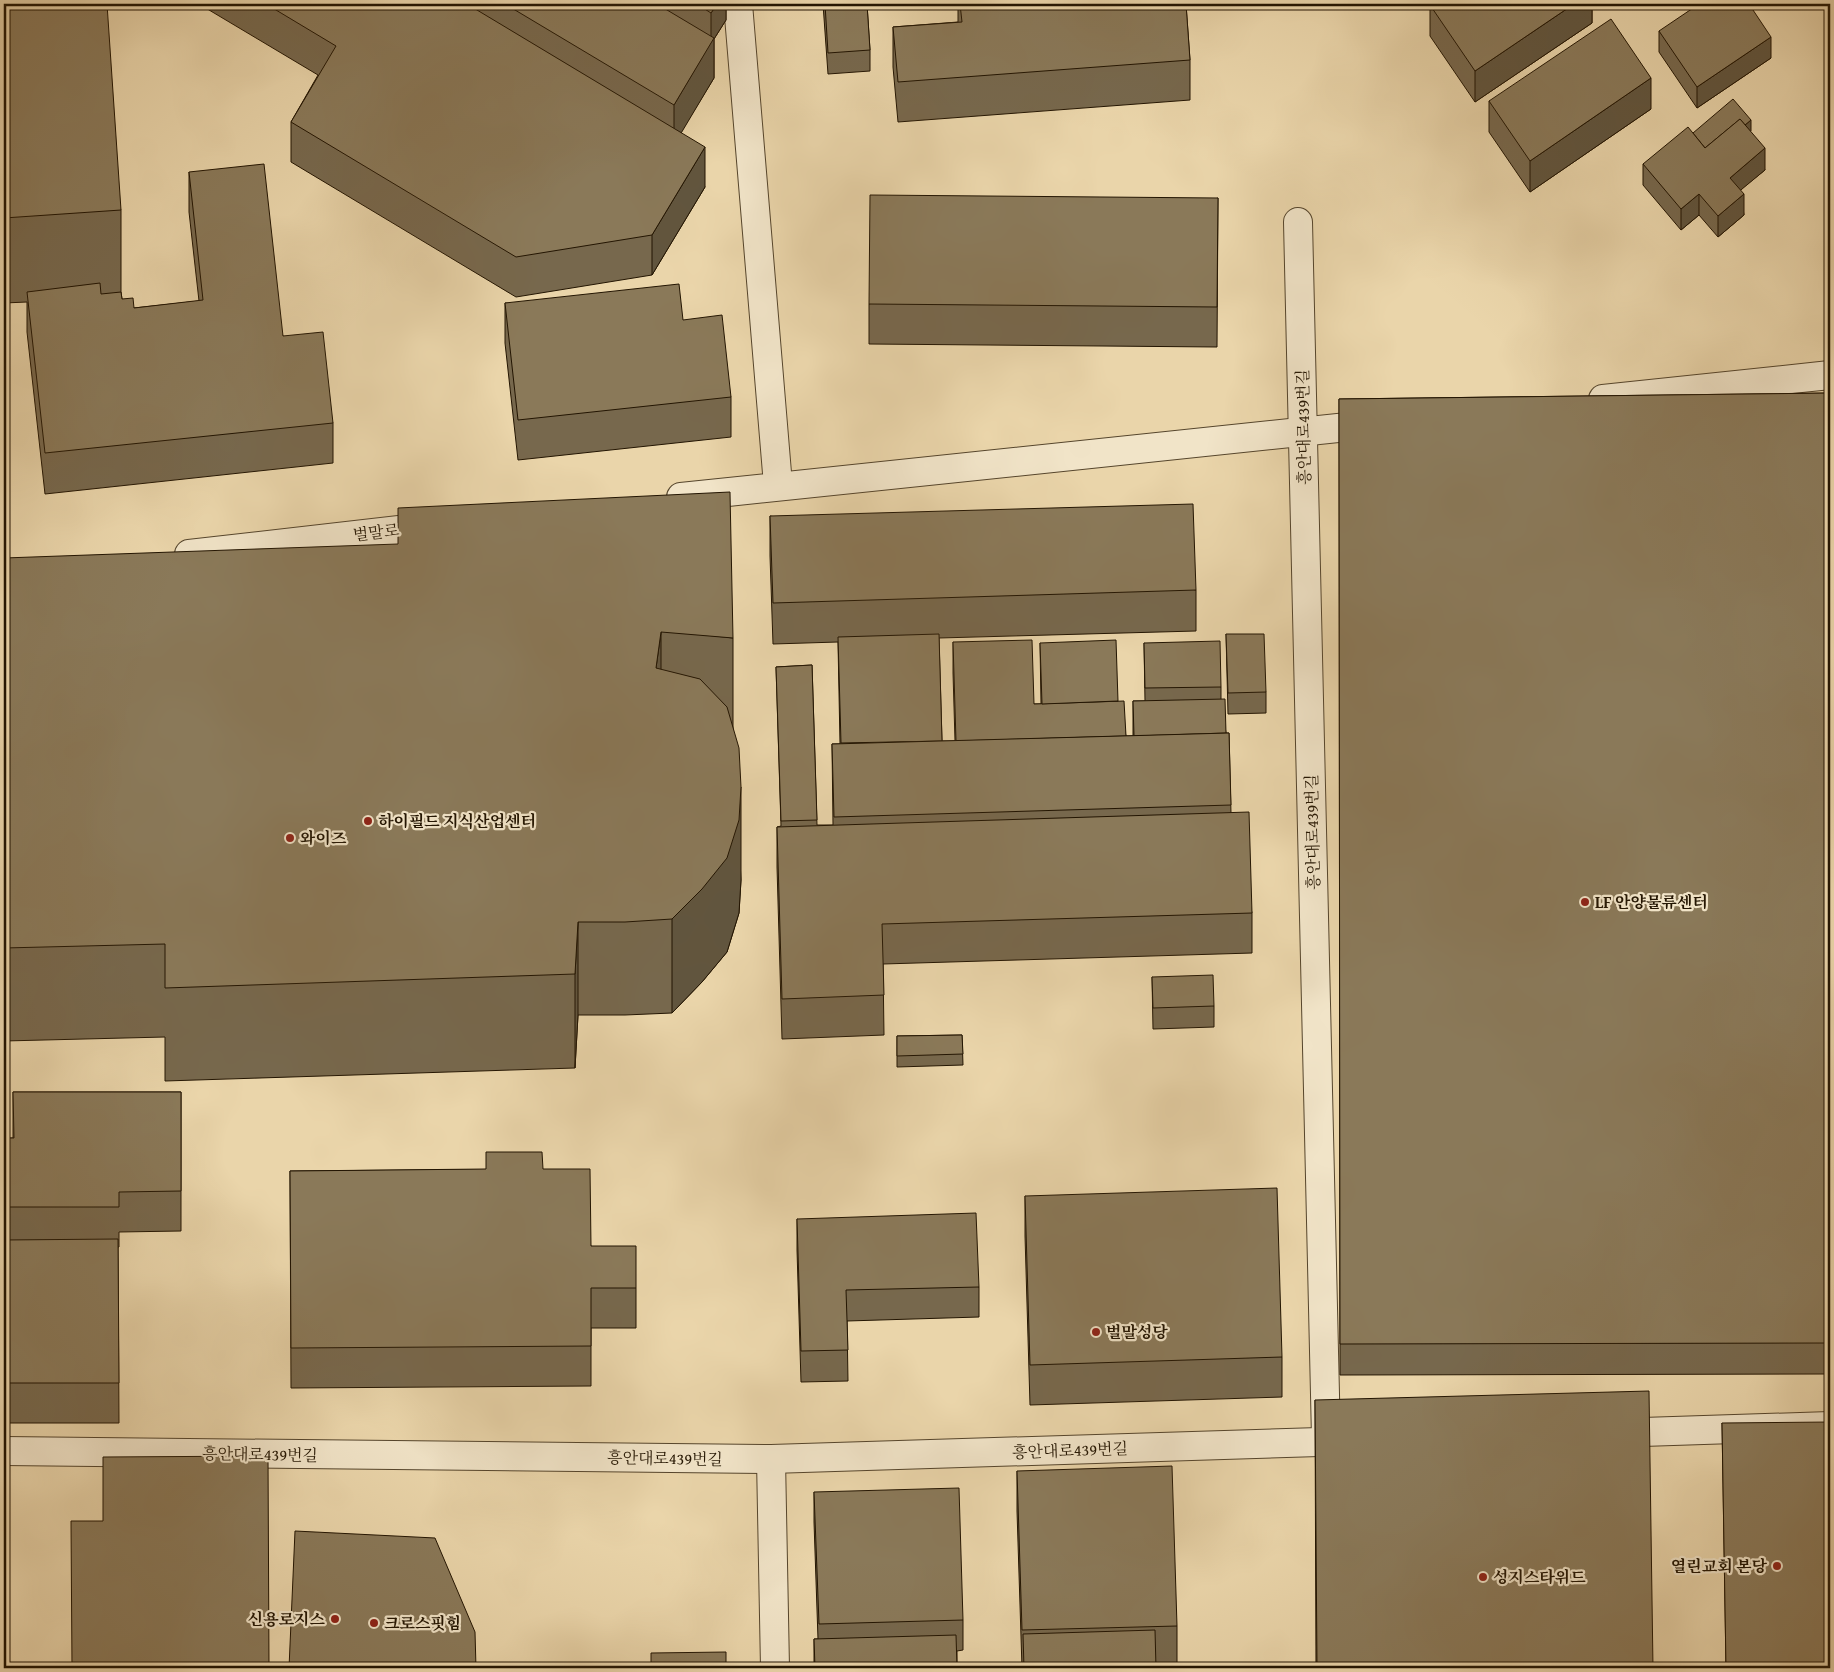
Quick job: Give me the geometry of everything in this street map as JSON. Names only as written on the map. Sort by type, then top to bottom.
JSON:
[{"type":"street","points":[[738,4],[778,485]]},
{"type":"street","name":"흥안대로439번길","points":[[1298,222],[1326,1442]]},
{"type":"street","points":[[1576,402],[1830,375]]},
{"type":"street","points":[[659,499],[1401,421]]},
{"type":"street","name":"벌말로","points":[[163,558],[461,522]]},
{"type":"street","points":[[1583,1434],[1830,1426]]},
{"type":"street","name":"흥안대로439번길","points":[[4,1451],[771,1459],[1375,1441]]},
{"type":"street","points":[[771,1459],[775,1668]]},
{"type":"building","points":[[4,4],[107,4],[121,210],[4,218]]},
{"type":"building","points":[[266,4],[467,4],[705,147],[652,235],[516,257],[291,122],[336,46]]},
{"type":"building","points":[[505,4],[657,4],[714,38],[674,105]]},
{"type":"building","points":[[697,4],[717,4],[711,13]]},
{"type":"building","points":[[825,4],[867,4],[870,50],[828,53]]},
{"type":"building","points":[[960,4],[1186,4],[1190,60],[898,82],[893,27],[962,22]]},
{"type":"building","points":[[1431,4],[1574,4],[1475,71]]},
{"type":"building","points":[[1699,4],[1749,4],[1771,37],[1697,87],[1659,31]]},
{"type":"building","points":[[1611,19],[1651,78],[1530,161],[1489,101]]},
{"type":"building","points":[[1733,99],[1751,120],[1745,125],[1740,119],[1705,148],[1693,133]]},
{"type":"building","points":[[1740,119],[1765,148],[1730,178],[1744,194],[1718,216],[1699,194],[1681,209],[1643,164],[1688,127],[1705,148]]},
{"type":"building","points":[[264,164],[283,336],[323,332],[333,423],[45,453],[27,292],[100,283],[101,294],[121,292],[122,299],[133,298],[134,308],[203,300],[189,172]]},
{"type":"building","points":[[870,195],[1218,198],[1217,307],[869,304]]},
{"type":"building","points":[[679,284],[683,320],[722,315],[731,397],[518,420],[505,303]]},
{"type":"building","name":"LF 안양물류센터","points":[[1830,393],[1830,1343],[1340,1344],[1339,399]]},
{"type":"building","name":"하이필드 지식산업센터","points":[[730,492],[733,638],[661,632],[656,668],[700,679],[727,707],[739,748],[741,787],[739,820],[727,858],[702,889],[672,919],[578,922],[575,974],[165,988],[165,944],[4,948],[4,558],[398,544],[398,508]]},
{"type":"building","points":[[1193,504],[1196,590],[773,603],[770,516]]},
{"type":"building","points":[[939,634],[942,741],[841,743],[838,637]]},
{"type":"building","points":[[1226,634],[1264,634],[1266,692],[1228,693]]},
{"type":"building","points":[[1032,640],[1034,704],[1124,701],[1126,736],[956,741],[953,642]]},
{"type":"building","points":[[1116,640],[1118,701],[1042,704],[1040,643]]},
{"type":"building","points":[[1220,641],[1221,687],[1145,688],[1144,643]]},
{"type":"building","points":[[812,665],[817,820],[781,821],[776,667]]},
{"type":"building","points":[[1225,699],[1226,733],[1134,736],[1133,701]]},
{"type":"building","points":[[1229,733],[1231,805],[834,817],[832,744]]},
{"type":"building","points":[[1249,812],[1252,913],[882,924],[884,995],[782,999],[777,827]]},
{"type":"building","points":[[1213,975],[1214,1006],[1153,1008],[1152,977]]},
{"type":"building","points":[[962,1035],[963,1054],[897,1056],[897,1036]]},
{"type":"building","points":[[13,1092],[181,1092],[181,1191],[119,1192],[119,1207],[4,1207],[4,1138],[14,1138]]},
{"type":"building","points":[[486,1152],[542,1152],[543,1169],[590,1169],[591,1246],[636,1246],[636,1288],[591,1288],[591,1346],[291,1348],[290,1171],[486,1169]]},
{"type":"building","points":[[1277,1188],[1282,1357],[1030,1365],[1025,1196]]},
{"type":"building","points":[[976,1213],[979,1287],[846,1290],[848,1350],[801,1351],[797,1219]]},
{"type":"building","points":[[118,1239],[119,1383],[4,1383],[4,1240]]},
{"type":"building","name":"성지스타위드","points":[[1649,1391],[1653,1668],[1317,1668],[1315,1400]]},
{"type":"building","name":"열린교회 본당","points":[[1830,1422],[1830,1668],[1726,1668],[1722,1423]]},
{"type":"building","points":[[268,1456],[269,1668],[72,1668],[71,1521],[103,1521],[103,1457]]},
{"type":"building","points":[[1172,1466],[1177,1626],[1022,1630],[1017,1471]]},
{"type":"building","points":[[959,1488],[963,1620],[819,1624],[814,1492]]},
{"type":"building","name":"크로스핏힘","points":[[295,1531],[435,1538],[475,1632],[476,1668],[289,1668]]},
{"type":"building","points":[[1155,1630],[1156,1668],[1024,1668],[1023,1634]]},
{"type":"building","points":[[956,1635],[957,1668],[815,1668],[814,1639]]},
{"type":"building","points":[[726,1652],[726,1668],[651,1668],[651,1653]]},
{"type":"building","points":[[624,1664],[632,1668],[621,1668]]},
{"type":"place","name":"하이필드 지식산업센터","points":[[368,821]]},
{"type":"place","name":"와이즈","points":[[290,838]]},
{"type":"place","name":"LF 안양물류센터","points":[[1585,902]]},
{"type":"place","name":"벌말성당","points":[[1096,1332]]},
{"type":"place","name":"열린교회 본당","points":[[1777,1566]]},
{"type":"place","name":"성지스타위드","points":[[1483,1577]]},
{"type":"place","name":"신용로지스","points":[[335,1619]]},
{"type":"place","name":"크로스핏힘","points":[[374,1623]]}]
